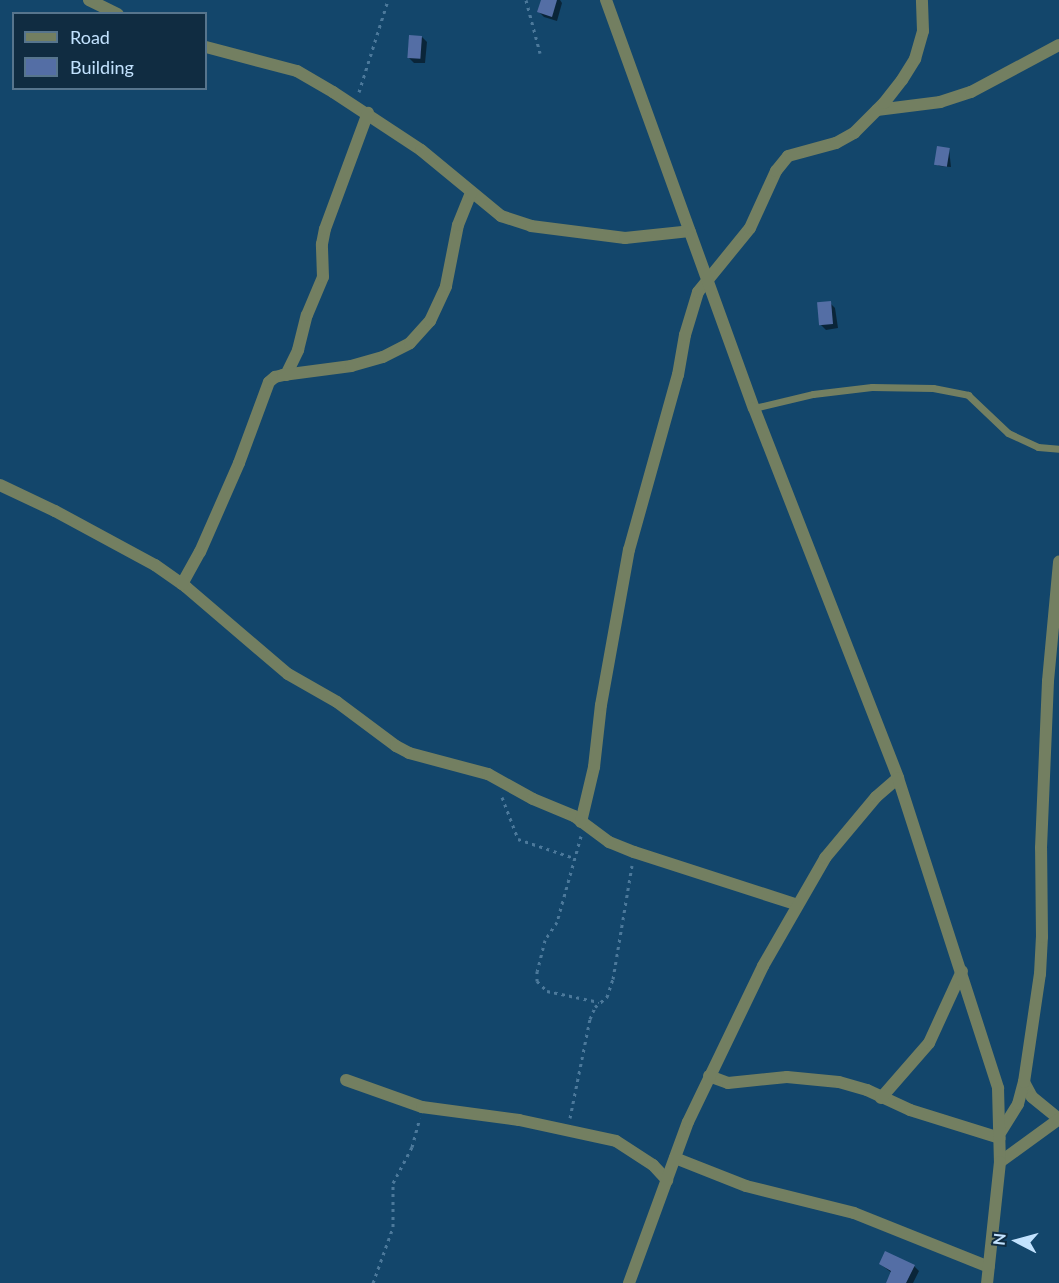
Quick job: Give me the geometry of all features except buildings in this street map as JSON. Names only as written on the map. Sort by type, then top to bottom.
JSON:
[{"type":"street","points":[[89,0],[114,12]]},
{"type":"street","points":[[606,0],[754,408],[898,778],[998,1088],[1000,1162],[987,1283]]},
{"type":"street","points":[[583,824],[594,767],[601,705],[629,550],[678,375],[692,307],[708,279],[750,228],[776,171],[788,156],[836,143],[854,133],[877,110],[915,59],[923,31],[922,0]]},
{"type":"street","points":[[877,110],[940,102],[972,92],[1059,45]]},
{"type":"street","points":[[207,47],[297,72],[368,113],[421,150],[501,216],[531,226],[625,238],[690,231]]},
{"type":"street","points":[[286,375],[293,364],[307,315],[323,277],[322,244],[325,229],[368,113]]},
{"type":"street","points":[[182,584],[200,552],[239,463],[269,382],[275,377],[351,366],[383,357],[410,343],[430,321],[446,286],[458,225],[471,192]]},
{"type":"street","points":[[0,485],[82,525],[182,584],[288,674],[337,702],[396,746],[496,778],[583,824],[609,842],[634,852],[798,905]]},
{"type":"street","points":[[1000,1136],[1018,1104],[1024,1082],[1040,974],[1041,848],[1048,681],[1059,562]]},
{"type":"street","points":[[629,1283],[688,1122],[763,966],[825,858],[876,797],[898,778]]},
{"type":"street","points":[[880,1098],[929,1043],[962,972]]},
{"type":"street","points":[[710,1076],[728,1083],[787,1077],[839,1082],[910,1110],[1000,1136]]},
{"type":"street","points":[[346,1080],[422,1107],[568,1129],[616,1141],[653,1165],[667,1180]]},
{"type":"street","points":[[1000,1162],[1059,1119],[1032,1097],[1024,1082]]},
{"type":"street","points":[[675,1158],[746,1186],[854,1213],[989,1267]]},
{"type":"lane","points":[[754,408],[813,394],[872,387],[933,388],[968,395],[1008,433],[1038,447],[1059,449]]},
{"type":"path","points":[[355,106],[388,0]]},
{"type":"path","points":[[525,0],[540,53]]},
{"type":"path","points":[[496,778],[515,835],[523,842],[574,859]]},
{"type":"path","points":[[583,824],[557,922],[545,940],[537,971],[537,981],[547,991],[600,1002]]},
{"type":"path","points":[[568,1129],[590,1019],[600,1002],[607,996],[613,979],[634,852]]},
{"type":"path","points":[[373,1283],[393,1227],[393,1183],[412,1147],[422,1107]]}]
